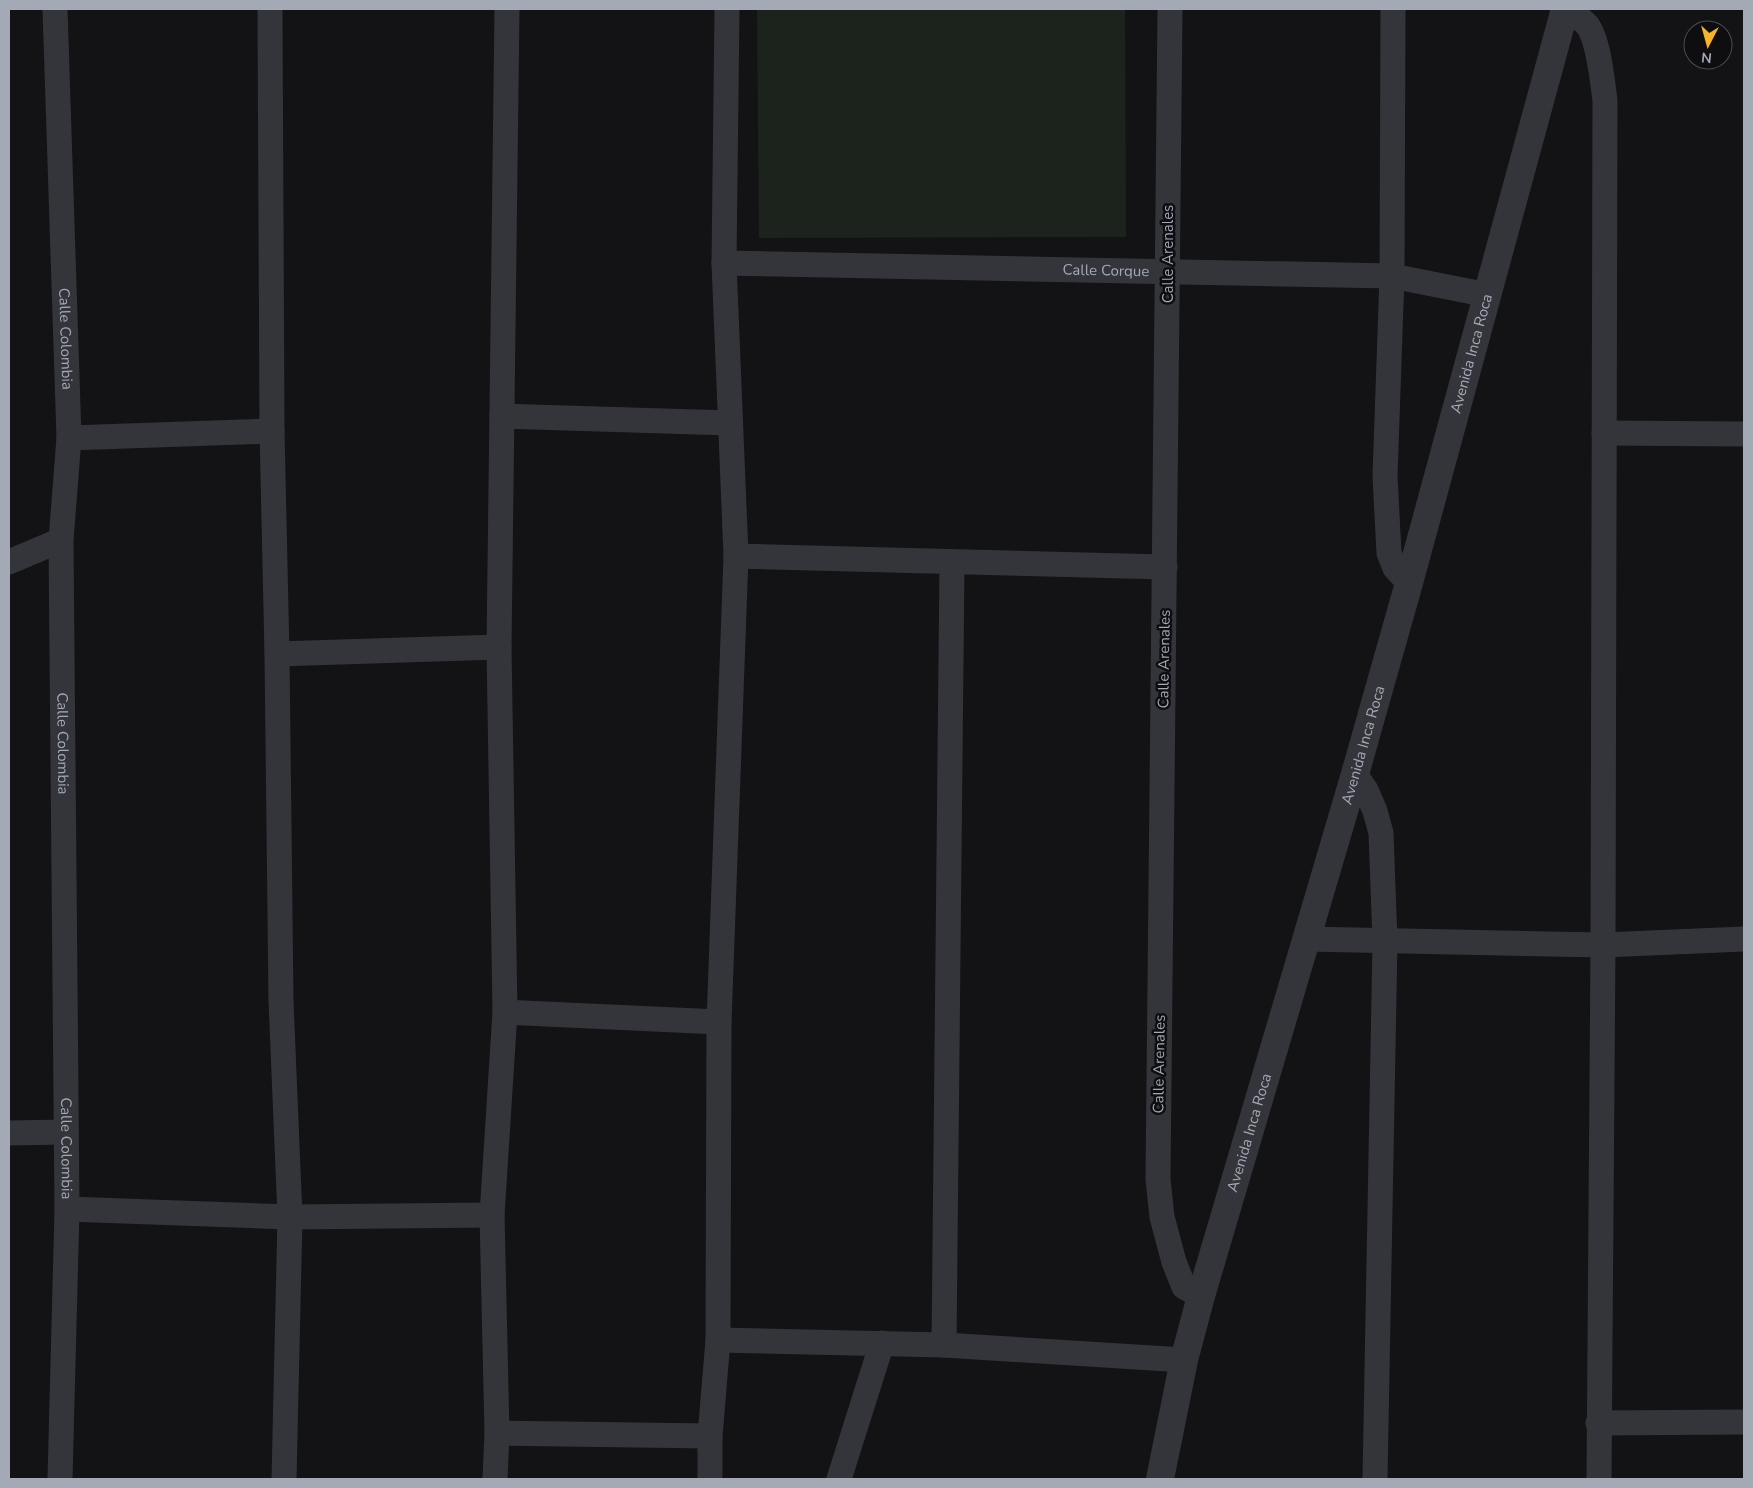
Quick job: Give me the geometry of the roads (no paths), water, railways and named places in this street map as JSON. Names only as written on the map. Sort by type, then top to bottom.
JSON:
[{"type":"street","name":"Calle Colombia","points":[[55,9],[69,438],[61,540],[66,1208],[60,1479]]},
{"type":"street","points":[[270,9],[272,431],[281,1001],[290,1217],[284,1479]]},
{"type":"street","points":[[495,1479],[497,1433],[492,1215],[505,1012],[499,647],[507,9]]},
{"type":"street","points":[[710,1479],[710,1436],[718,1340],[720,1022],[736,556],[724,262],[727,9]]},
{"type":"street","name":"Calle Arenales","points":[[1170,9],[1158,1179],[1162,1217],[1174,1262],[1184,1287],[1201,1296]]},
{"type":"street","points":[[1393,9],[1392,276],[1385,476],[1389,553],[1396,568],[1409,583]]},
{"type":"street","points":[[1566,9],[1578,16],[1589,28],[1598,55],[1605,100],[1603,945],[1599,1479]]},
{"type":"street","name":"Avenida Inca Roca","points":[[1160,1479],[1184,1360],[1201,1296],[1355,774],[1566,9]]},
{"type":"street","name":"Calle Corque","points":[[724,262],[1168,273],[1392,276],[1488,295]]},
{"type":"street","points":[[502,416],[730,424]]},
{"type":"street","points":[[69,438],[272,431]]},
{"type":"street","points":[[1604,433],[1744,434]]},
{"type":"street","points":[[9,562],[61,540]]},
{"type":"street","points":[[736,556],[1165,567]]},
{"type":"street","points":[[944,1345],[952,562]]},
{"type":"street","points":[[277,654],[499,647]]},
{"type":"street","points":[[1355,774],[1366,790],[1375,811],[1381,833],[1385,941],[1375,1479]]},
{"type":"street","points":[[1306,939],[1603,945],[1744,939]]},
{"type":"street","points":[[505,1012],[720,1022]]},
{"type":"street","points":[[9,1133],[66,1132]]},
{"type":"street","points":[[66,1208],[290,1217],[492,1215]]},
{"type":"street","points":[[718,1340],[944,1345],[1184,1360]]},
{"type":"street","points":[[839,1479],[882,1343]]},
{"type":"street","points":[[1598,1423],[1744,1422]]},
{"type":"street","points":[[497,1433],[710,1436]]}]
